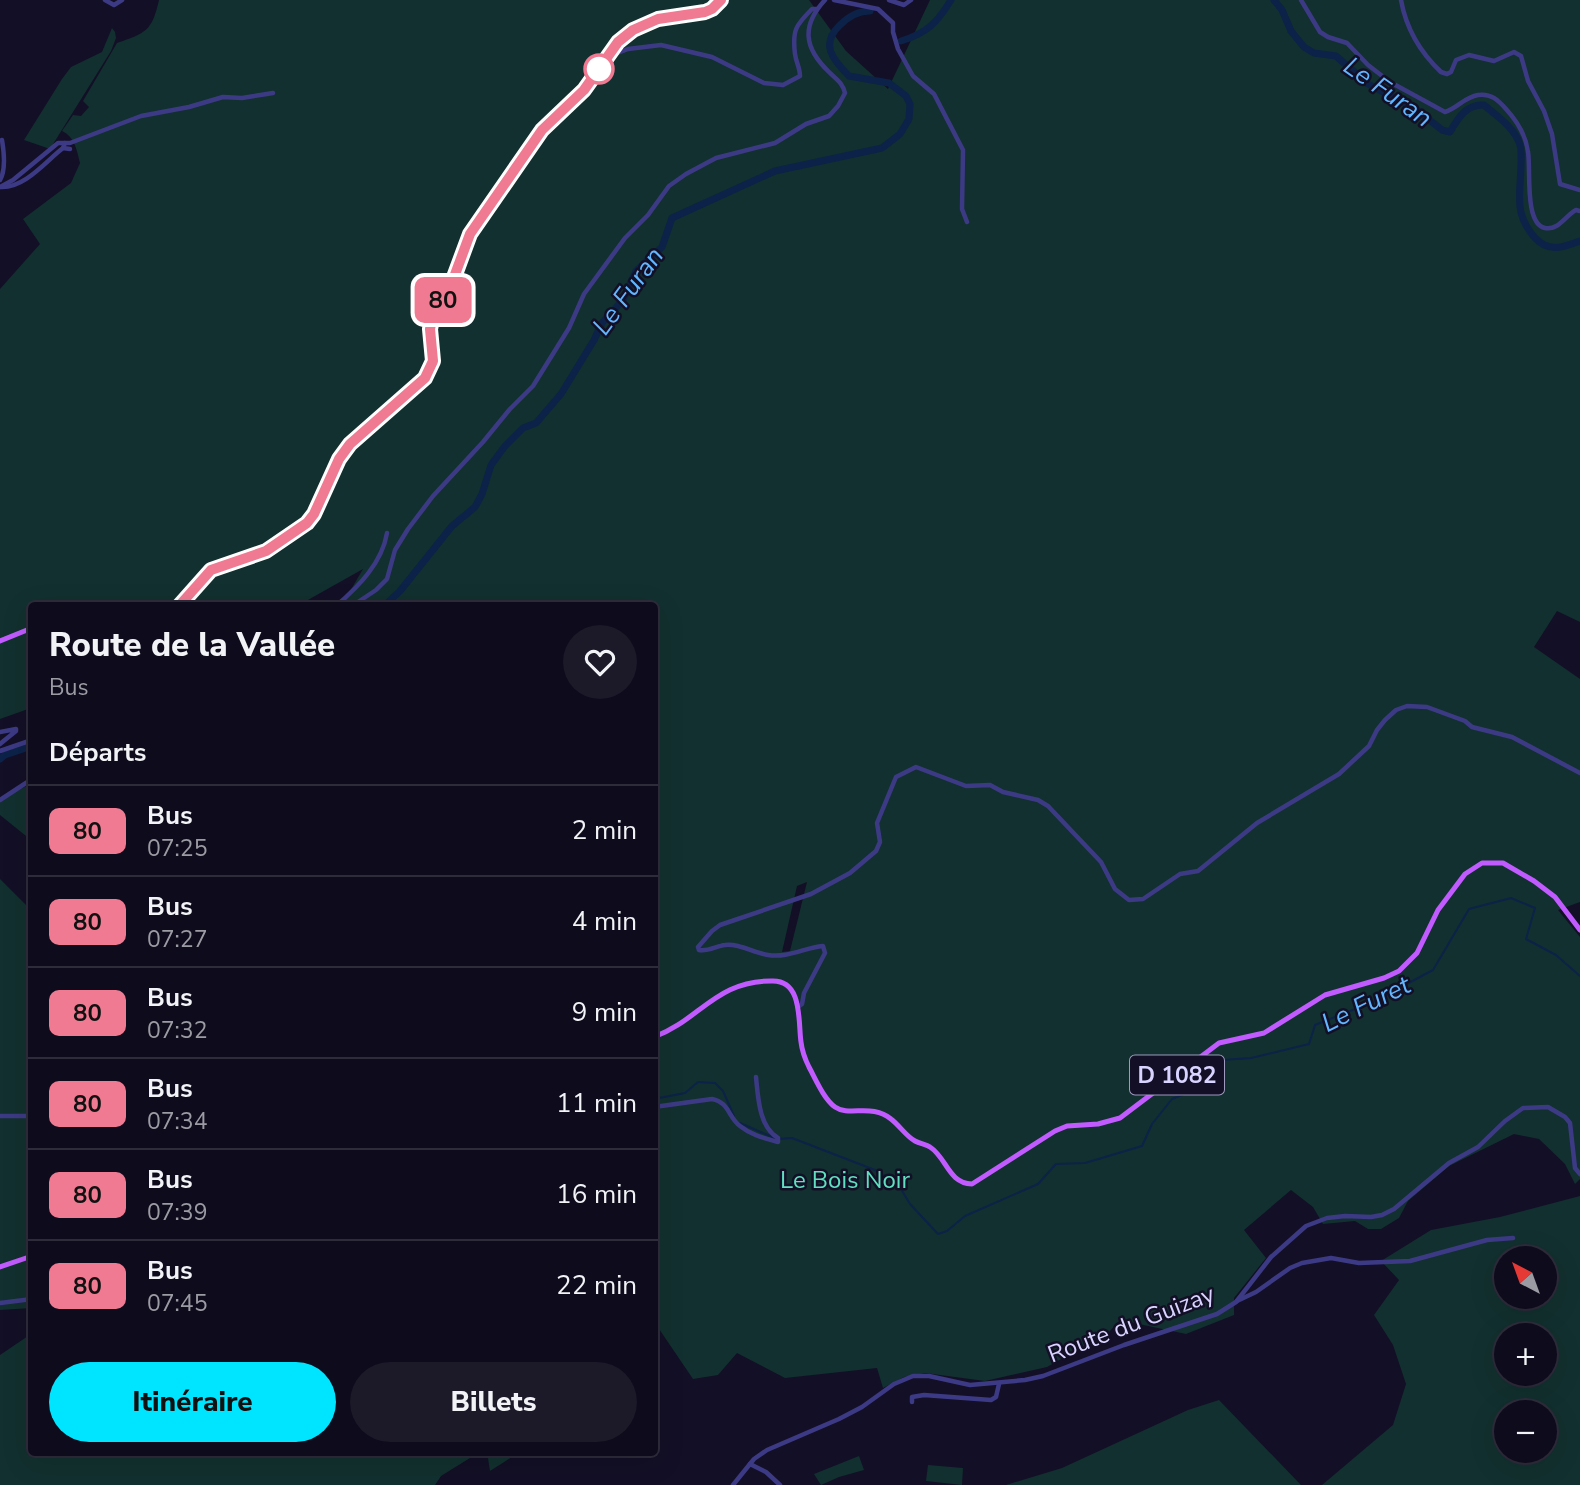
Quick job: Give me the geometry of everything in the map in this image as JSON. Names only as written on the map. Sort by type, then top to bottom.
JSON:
[{"type":"main road","points":[[183,602],[211,570],[266,551],[307,523],[314,514],[339,459],[350,444],[425,378],[433,361],[430,329],[433,315],[450,288],[470,234],[542,130],[584,90],[625,36],[658,19],[705,12],[721,0]]},
{"type":"main road","points":[[0,641],[28,630]]},
{"type":"main road","name":"D 1082","points":[[658,1035],[726,990],[777,981],[785,984],[795,996],[798,1007],[801,1044],[806,1061],[834,1106],[844,1111],[871,1110],[886,1116],[915,1141],[933,1150],[956,1179],[972,1184],[1055,1131],[1067,1126],[1098,1124],[1120,1118],[1219,1044],[1264,1033],[1325,995],[1399,971],[1417,953],[1438,909],[1465,874],[1482,863],[1503,863],[1534,881],[1555,897],[1580,930]]},
{"type":"main road","points":[[0,1267],[28,1257]]},
{"type":"street","points":[[105,0],[114,5],[122,0]]},
{"type":"street","points":[[889,0],[904,5],[911,0]]},
{"type":"street","points":[[1301,0],[1320,32],[1347,43],[1368,65],[1390,82],[1445,112],[1457,108],[1466,99],[1477,96],[1488,95],[1498,100],[1522,132],[1528,150],[1532,215],[1546,229],[1555,227],[1576,210],[1580,211]]},
{"type":"street","points":[[1401,0],[1405,22],[1441,72],[1451,72],[1456,60],[1469,55],[1494,61],[1514,52],[1521,57],[1528,81],[1544,111],[1552,134],[1560,184],[1580,190]]},
{"type":"street","points":[[358,602],[384,584],[390,575],[396,550],[433,496],[533,386],[569,328],[584,294],[625,238],[648,215],[669,186],[716,158],[782,140],[806,124],[829,117],[838,106],[845,93],[843,85],[817,60],[807,39],[811,18],[828,1],[878,9],[892,23],[898,49],[912,76],[934,94],[963,150],[962,209],[967,222]]},
{"type":"street","points":[[607,57],[628,49],[661,44],[712,57],[764,83],[782,85],[800,76],[795,56],[795,31],[799,20],[812,9],[818,9]]},
{"type":"street","points":[[64,145],[141,116],[223,97],[242,98],[273,93]]},
{"type":"street","points":[[0,180],[3,176],[2,140]]},
{"type":"street","points":[[0,187],[13,180],[58,143],[70,149]]},
{"type":"street","points":[[340,602],[369,573],[383,548],[387,533]]},
{"type":"street","points":[[798,1007],[802,1004],[804,993],[825,953],[823,946],[778,956],[756,953],[733,945],[703,951],[698,947],[720,925],[811,894],[850,873],[876,851],[880,842],[877,822],[897,777],[916,767],[966,786],[990,785],[1003,792],[1038,800],[1048,806],[1101,862],[1115,889],[1129,900],[1143,899],[1180,874],[1198,871],[1257,823],[1339,774],[1369,746],[1385,720],[1396,710],[1406,706],[1427,707],[1465,721],[1472,727],[1512,737],[1580,773]]},
{"type":"street","points":[[0,732],[16,729],[16,732],[0,744]]},
{"type":"street","points":[[0,751],[28,741]]},
{"type":"street","points":[[0,800],[28,782]]},
{"type":"street","points":[[658,1107],[712,1098],[725,1105],[741,1127],[755,1135],[778,1140],[765,1125],[757,1096],[756,1077]]},
{"type":"street","name":"Route du Guizay","points":[[733,1485],[750,1464],[767,1450],[852,1413],[894,1384],[914,1376],[929,1376],[970,1385],[999,1384],[1043,1376],[1124,1345],[1204,1320],[1236,1302],[1271,1257],[1306,1226],[1327,1218],[1371,1217],[1394,1209],[1449,1163],[1478,1147],[1523,1108],[1548,1107],[1565,1117],[1572,1131],[1575,1168],[1580,1174]]},
{"type":"street","points":[[0,1116],[28,1116]]},
{"type":"street","points":[[1236,1302],[1256,1292],[1290,1268],[1303,1263],[1331,1258],[1360,1264],[1410,1261],[1485,1240],[1513,1238]]},
{"type":"street","points":[[0,1303],[28,1300]]},
{"type":"street","points":[[912,1402],[912,1396],[924,1395],[991,1400],[996,1397],[999,1384]]},
{"type":"street","points":[[750,1464],[766,1472],[780,1485]]},
{"type":"green space","name":"Le Bois Noir","points":[[159,0],[809,0],[846,51],[888,89],[930,0],[1580,0],[1580,622],[1557,611],[1534,647],[1580,679],[1580,902],[1558,910],[1580,937],[1580,1179],[1575,1184],[1565,1164],[1539,1139],[1514,1134],[1449,1166],[1408,1201],[1399,1218],[1381,1229],[1368,1229],[1355,1221],[1323,1224],[1313,1207],[1291,1190],[1244,1230],[1266,1258],[1234,1298],[1234,1315],[1186,1334],[1120,1320],[1109,1332],[1047,1367],[985,1381],[925,1373],[904,1377],[883,1388],[877,1368],[785,1378],[737,1353],[718,1375],[693,1379],[658,1327],[658,602],[344,602],[363,569],[304,602],[28,602],[28,709],[0,719],[0,289],[40,244],[23,219],[71,183],[80,163],[73,141],[62,131],[73,115],[81,116],[89,107],[83,101],[117,43],[141,33],[154,18]],"holes":[[[807,882],[790,951],[782,952],[797,886]]]},
{"type":"green space","points":[[112,28],[116,38],[111,51],[50,149],[24,140],[71,67],[102,52]]},
{"type":"green space","points":[[28,785],[28,838],[0,815],[0,799]]},
{"type":"green space","points":[[0,879],[28,907],[28,1308],[0,1310]]},
{"type":"green space","points":[[1580,1196],[1580,1485],[1322,1485],[1393,1425],[1406,1384],[1393,1345],[1374,1315],[1399,1280],[1381,1261],[1431,1230],[1500,1217]]},
{"type":"green space","points":[[28,1336],[28,1456],[473,1456],[441,1476],[435,1485],[0,1485],[0,1355]]},
{"type":"green space","points":[[1219,1400],[1301,1485],[1006,1485],[1062,1468],[1188,1410]]},
{"type":"green space","points":[[488,1456],[513,1456],[490,1471]]},
{"type":"green space","points":[[859,1456],[864,1470],[821,1485],[814,1474]]},
{"type":"green space","points":[[928,1465],[963,1468],[962,1485],[926,1481]]},
{"type":"waterway","name":"Le Furan","points":[[901,41],[930,26],[951,0]]},
{"type":"waterway","name":"Le Furan","points":[[1274,0],[1282,10],[1291,31],[1304,47],[1314,53],[1336,56],[1368,84],[1417,110],[1442,130],[1450,132],[1467,109],[1484,105],[1500,118],[1518,139],[1521,155],[1519,196],[1521,213],[1528,229],[1546,246],[1562,247],[1580,241]]},
{"type":"waterway","name":"Le Furan","points":[[388,602],[452,526],[475,507],[491,465],[505,446],[523,428],[536,423],[561,394],[602,323],[623,300],[636,271],[662,247],[672,218],[775,171],[882,148],[900,134],[909,119],[910,104],[906,96],[889,83],[849,76],[831,51],[831,39],[840,25],[854,15],[870,11]]},
{"type":"waterway","name":"Le Furan","points":[[0,759],[28,747]]},
{"type":"waterway","name":"Le Furet","points":[[740,1123],[777,1139],[792,1138],[875,1170],[898,1184],[910,1204],[938,1234],[947,1231],[965,1216],[1038,1184],[1056,1164],[1085,1163],[1142,1146],[1152,1124],[1172,1099],[1199,1088],[1222,1060],[1251,1058],[1309,1044],[1315,1025],[1375,1001],[1433,970],[1469,909],[1511,898],[1535,908],[1526,939],[1556,955],[1580,976]]},
{"type":"waterway","name":"Le Furet","points":[[658,1098],[685,1093],[698,1082],[715,1083],[723,1091],[734,1116]]},
{"type":"bus line","name":"80","points":[[183,602],[211,570],[266,551],[307,523],[314,514],[339,459],[350,444],[425,378],[433,361],[430,329],[433,315],[450,288],[470,234],[542,130],[584,90],[618,42],[633,30],[648,23],[705,12],[718,5],[721,0]]}]
